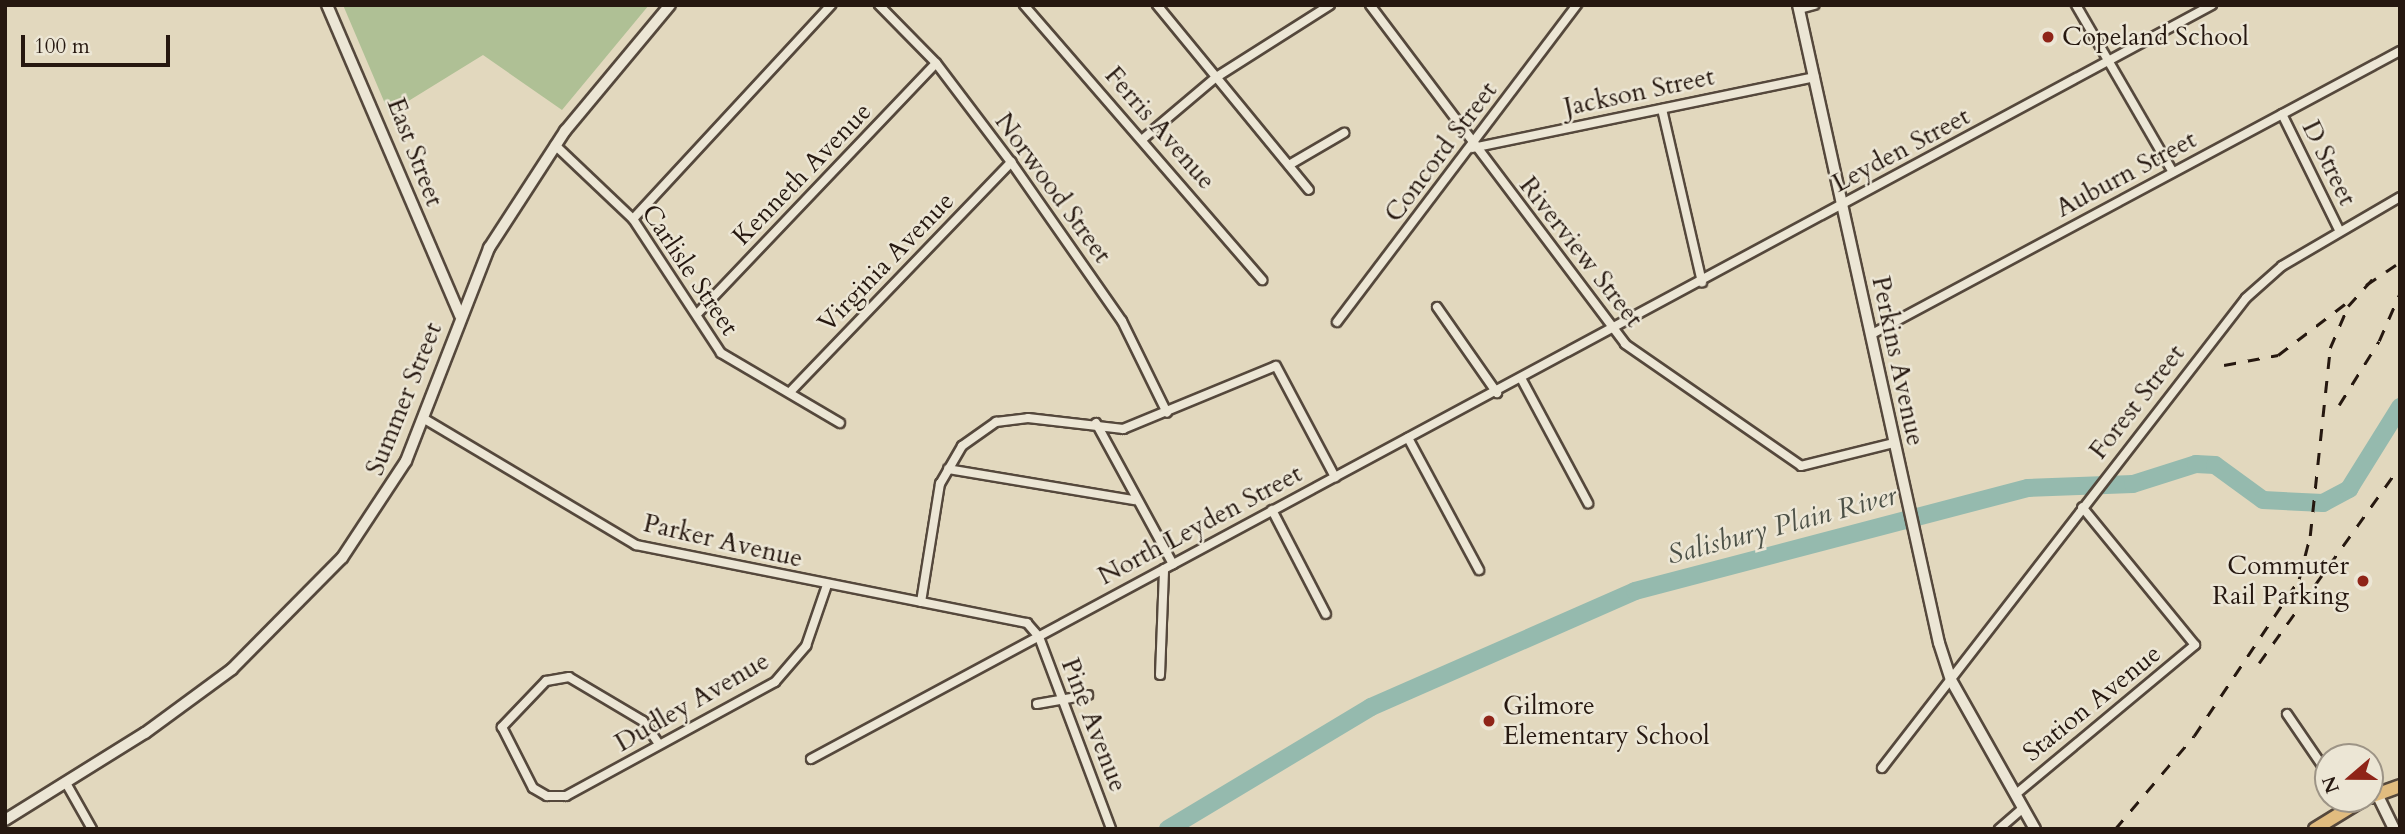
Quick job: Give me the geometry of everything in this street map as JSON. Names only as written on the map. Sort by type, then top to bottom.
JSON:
[{"type":"main road","points":[[2384,812],[2394,829]]},
{"type":"main road","points":[[2315,829],[2335,813]]},
{"type":"street","name":"East Street","points":[[327,5],[460,316]]},
{"type":"street","name":"Summer Street","points":[[5,820],[163,720],[285,622],[373,517],[423,418],[479,267],[555,145],[670,5]]},
{"type":"street","points":[[633,219],[831,5]]},
{"type":"street","name":"Norwood Street","points":[[879,5],[936,63],[1011,162],[1122,321],[1167,413]]},
{"type":"street","name":"Ferris Avenue","points":[[1024,5],[1144,138],[1262,280]]},
{"type":"street","points":[[1157,5],[1309,190]]},
{"type":"street","points":[[1144,138],[1215,78],[1330,5]]},
{"type":"street","name":"Riverview Street","points":[[1370,5],[1472,148],[1611,331],[1801,466],[1893,443]]},
{"type":"street","points":[[1799,7],[1814,5]]},
{"type":"street","points":[[2076,5],[2173,173]]},
{"type":"street","name":"Leyden Street","points":[[1611,331],[2212,5]]},
{"type":"street","name":"Concord Street","points":[[1337,322],[1472,148],[1572,7]]},
{"type":"street","name":"Perkins Avenue","points":[[1799,7],[1872,334],[1912,529],[1951,680],[2032,825]]},
{"type":"street","name":"Auburn Street","points":[[1872,334],[2400,51]]},
{"type":"street","name":"Kenneth Avenue","points":[[698,313],[936,63]]},
{"type":"street","name":"Jackson Street","points":[[1472,148],[1815,77]]},
{"type":"street","points":[[1662,108],[1702,282]]},
{"type":"street","name":"D Street","points":[[2282,114],[2339,230]]},
{"type":"street","points":[[1289,165],[1344,133]]},
{"type":"street","name":"Carlisle Street","points":[[555,145],[633,219],[698,313],[720,354],[791,391],[840,422]]},
{"type":"street","name":"Virginia Avenue","points":[[791,391],[1011,162]]},
{"type":"street","name":"Forest Street","points":[[1882,768],[2110,470],[2246,298],[2339,230],[2400,197]]},
{"type":"street","points":[[1437,307],[1497,393]]},
{"type":"street","name":"North Leyden Street","points":[[811,759],[1611,331]]},
{"type":"street","points":[[921,602],[928,539],[948,469],[968,439],[996,422],[1096,423],[1123,429],[1276,366],[1335,477]]},
{"type":"street","points":[[1522,380],[1587,503]]},
{"type":"street","name":"Parker Avenue","points":[[423,418],[636,545],[827,585],[1019,620],[1038,636]]},
{"type":"street","points":[[1096,423],[1134,500],[1173,564]]},
{"type":"street","points":[[1408,438],[1479,570]]},
{"type":"street","points":[[948,469],[1134,500]]},
{"type":"street","name":"Station Avenue","points":[[2016,794],[2196,645],[2082,507]]},
{"type":"street","points":[[1272,510],[1326,614]]},
{"type":"street","points":[[1160,675],[1164,569]]},
{"type":"street","name":"Dudley Avenue","points":[[659,744],[643,721],[587,684],[569,677],[546,681],[509,715],[503,732],[533,788],[552,797],[570,794],[784,674],[806,646],[827,585]]},
{"type":"street","name":"Pine Avenue","points":[[1038,636],[1111,829]]},
{"type":"street","points":[[1037,704],[1088,695]]},
{"type":"street","points":[[2287,714],[2314,754]]},
{"type":"street","points":[[66,783],[92,829]]},
{"type":"street","points":[[1998,829],[2023,808]]},
{"type":"green space","points":[[343,5],[649,5],[562,110],[483,55],[389,113]]},
{"type":"waterway","name":"Salisbury Plain River","points":[[1168,829],[1371,707],[1635,591],[2028,488],[2133,484],[2196,464],[2215,465],[2263,500],[2323,503],[2349,489],[2400,407]]},
{"type":"railway","points":[[2366,285],[2400,262]]},
{"type":"railway","points":[[2115,829],[2194,736],[2299,579],[2310,536],[2330,348],[2348,306],[2372,279]]},
{"type":"railway","points":[[2339,405],[2379,341],[2400,293]]},
{"type":"railway","points":[[2224,365],[2278,355],[2345,304]]},
{"type":"railway","points":[[2259,663],[2400,466]]},
{"type":"place","name":"Copeland School","points":[[2048,37]]},
{"type":"place","name":"Commuter Rail Parking","points":[[2363,581]]},
{"type":"place","name":"Gilmore Elementary School","points":[[1489,721]]}]
